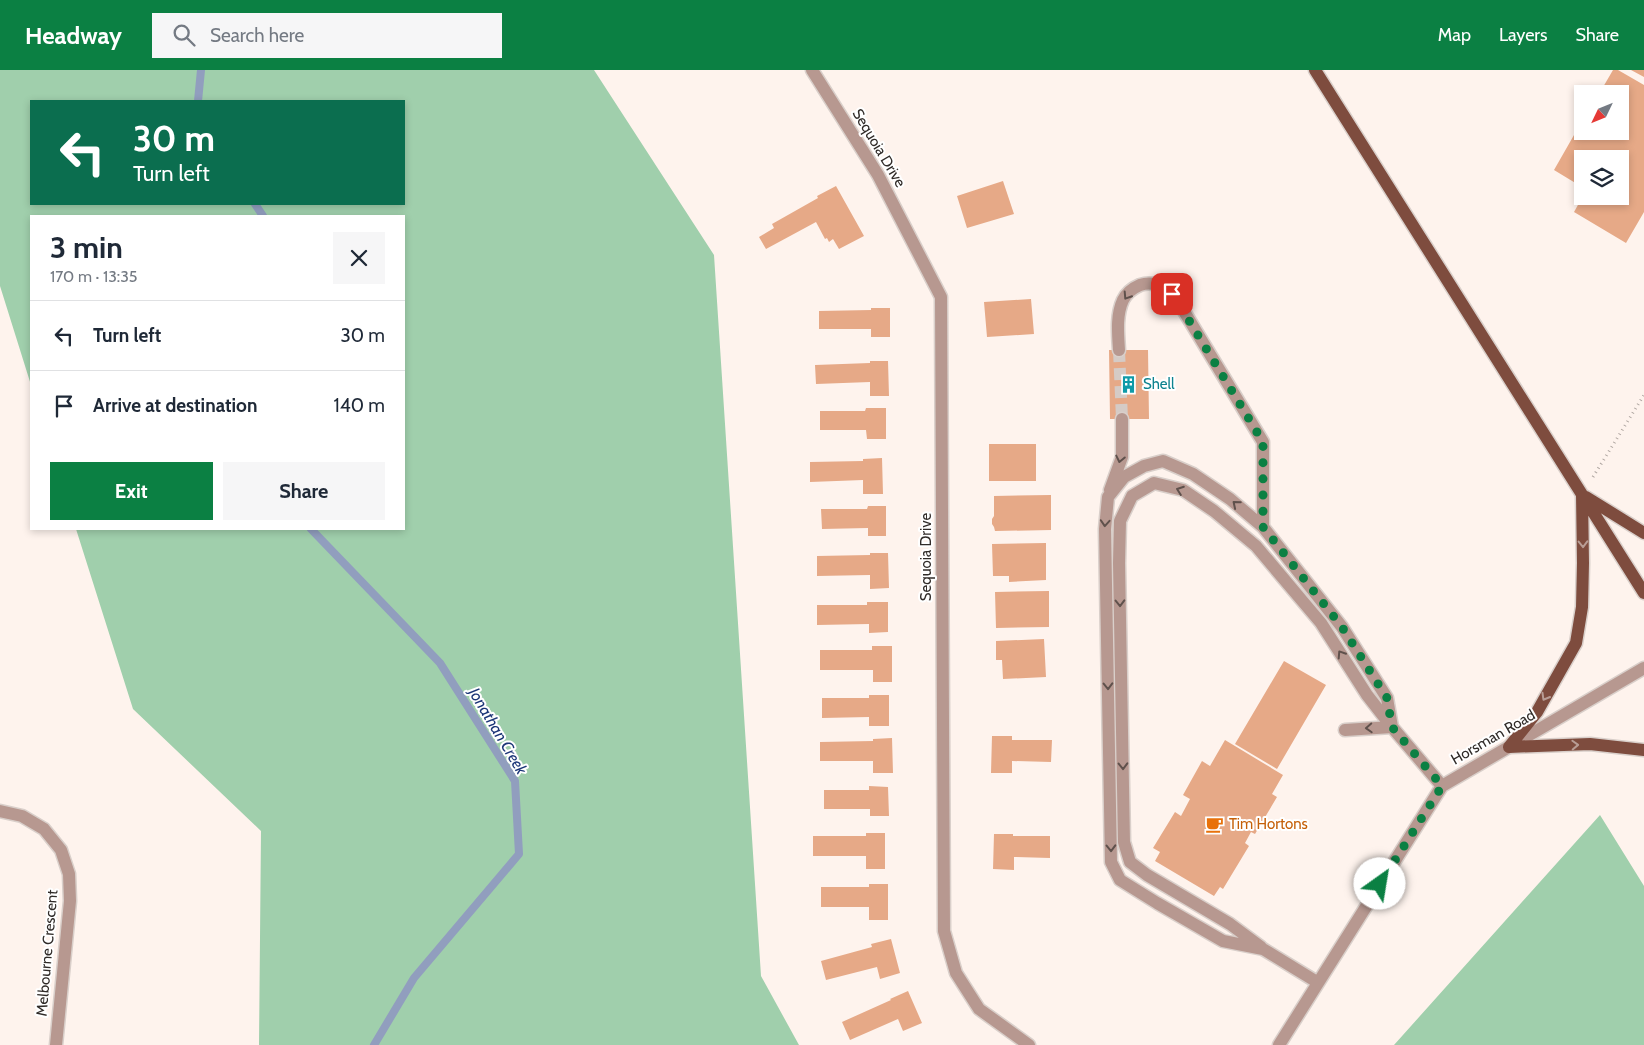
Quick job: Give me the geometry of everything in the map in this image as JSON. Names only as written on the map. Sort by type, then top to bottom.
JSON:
[{"type":"main road","points":[[1315,70],[1644,593]]},
{"type":"main road","points":[[1582,495],[1644,533]]},
{"type":"main road","points":[[1509,747],[1537,712],[1576,643],[1582,607],[1582,495]]},
{"type":"main road","points":[[1509,747],[1590,744],[1644,750]]},
{"type":"street","name":"Sequoia Drive","points":[[812,70],[878,175],[941,296],[944,931],[956,973],[979,1009],[1028,1045]]},
{"type":"street","points":[[1119,350],[1119,314],[1123,300],[1132,288],[1147,283],[1160,285],[1179,304],[1263,442],[1263,527]]},
{"type":"street","points":[[1122,419],[1122,457],[1108,497],[1105,529],[1111,862],[1120,880],[1223,941],[1262,949]]},
{"type":"street","points":[[1108,497],[1124,478],[1144,466],[1163,461],[1193,474],[1230,499],[1263,527],[1337,620],[1387,698],[1392,727]]},
{"type":"street","points":[[1317,982],[1262,949],[1230,924],[1147,875],[1130,862],[1124,842],[1119,563],[1120,521],[1132,496],[1154,483],[1183,490],[1214,511],[1256,546],[1321,623],[1368,695],[1392,727],[1442,786]]},
{"type":"street","name":"Horsman Road","points":[[1279,1045],[1442,786],[1644,668]]},
{"type":"street","points":[[1345,730],[1392,727]]},
{"type":"street","name":"Melbourne Crescent","points":[[0,811],[22,816],[44,829],[60,850],[70,874],[70,901],[56,1045]]},
{"type":"path","points":[[1582,495],[1644,395]]},
{"type":"green space","points":[[0,70],[594,70],[714,255],[761,976],[799,1045],[259,1045],[261,831],[133,709],[76,530],[405,530],[405,215],[30,215],[30,382],[0,286]]},
{"type":"green space","points":[[1600,815],[1644,886],[1644,1045],[1394,1045]]},
{"type":"building","points":[[1613,70],[1618,70],[1644,85],[1644,212],[1626,243],[1574,212],[1578,205],[1629,205],[1629,150],[1574,150],[1574,182],[1554,170],[1574,135],[1574,140],[1629,140],[1629,85],[1604,85]]},
{"type":"building","points":[[1631,70],[1644,70],[1644,77]]},
{"type":"building","points":[[1003,181],[1014,214],[967,228],[957,196]]},
{"type":"building","points":[[836,186],[864,236],[839,249],[833,239],[829,242],[827,238],[825,239],[816,222],[766,249],[759,237],[774,228],[772,224]]},
{"type":"building","points":[[1031,299],[1034,334],[987,337],[984,302]]},
{"type":"building","points":[[871,308],[890,308],[890,337],[871,337],[871,329],[819,329],[819,311],[871,310]]},
{"type":"building","name":"Shell","points":[[1109,350],[1148,350],[1149,419],[1110,419]]},
{"type":"building","points":[[870,361],[888,361],[889,396],[870,396],[870,382],[816,384],[815,365],[870,363]]},
{"type":"building","points":[[866,408],[886,408],[886,439],[867,439],[866,430],[820,430],[820,411],[865,411]]},
{"type":"building","points":[[989,444],[1036,444],[1036,481],[989,481]]},
{"type":"building","points":[[882,458],[883,494],[863,494],[863,480],[810,482],[810,462],[863,461],[863,459]]},
{"type":"building","points":[[1051,495],[1051,530],[995,531],[992,524],[994,496]]},
{"type":"building","points":[[868,506],[886,506],[886,536],[868,536],[868,528],[822,529],[821,509],[867,509]]},
{"type":"building","points":[[1046,543],[1046,580],[1009,582],[1009,576],[993,576],[992,544]]},
{"type":"building","points":[[870,553],[888,553],[889,588],[870,589],[870,575],[817,576],[817,556],[870,555]]},
{"type":"building","points":[[1049,591],[1049,627],[996,628],[995,592]]},
{"type":"building","points":[[867,602],[888,602],[888,632],[869,633],[869,624],[817,625],[817,605],[867,605]]},
{"type":"building","points":[[1044,639],[1046,677],[1003,679],[1002,660],[996,660],[996,641]]},
{"type":"building","points":[[872,646],[892,646],[892,682],[873,682],[873,670],[820,670],[820,650],[872,650]]},
{"type":"building","points":[[1284,661],[1326,685],[1277,769],[1235,744]]},
{"type":"building","points":[[869,695],[889,695],[889,726],[869,726],[869,717],[822,718],[822,698],[869,698]]},
{"type":"building","points":[[992,736],[1012,736],[1012,740],[1052,740],[1051,762],[1012,761],[1012,773],[991,773]]},
{"type":"building","points":[[892,738],[893,773],[873,773],[873,761],[820,761],[820,742],[873,741],[873,739]]},
{"type":"building","name":"Tim Hortons","points":[[1225,740],[1283,775],[1272,794],[1277,797],[1255,834],[1251,832],[1245,843],[1249,846],[1223,889],[1220,887],[1214,896],[1155,861],[1160,852],[1153,848],[1175,812],[1181,816],[1190,799],[1183,795],[1202,761],[1210,766]]},
{"type":"building","points":[[869,786],[888,787],[889,816],[870,816],[870,809],[824,809],[824,790],[869,790]]},
{"type":"building","points":[[866,833],[885,833],[885,869],[866,869],[866,856],[813,856],[813,836],[866,836]]},
{"type":"building","points":[[994,834],[1050,836],[1050,858],[1014,857],[1014,870],[993,869]]},
{"type":"building","points":[[869,884],[888,884],[888,920],[869,920],[869,907],[821,907],[821,887],[869,887]]},
{"type":"building","points":[[891,939],[900,973],[880,979],[877,967],[826,980],[821,961],[872,947],[871,944]]},
{"type":"building","points":[[908,991],[922,1023],[903,1031],[898,1019],[850,1040],[842,1022]]},
{"type":"waterway","name":"Jonathan Creek","points":[[198,100],[201,70]]},
{"type":"waterway","name":"Jonathan Creek","points":[[256,205],[262,215]]},
{"type":"waterway","name":"Jonathan Creek","points":[[312,530],[440,663],[515,781],[519,854],[414,978],[374,1045]]},
{"type":"tunnel","points":[[1119,350],[1122,419]]},
{"type":"place","name":"Shell","points":[[1129,384]]},
{"type":"place","name":"Tim Hortons","points":[[1215,824]]},
{"type":"route","points":[[1172,294],[1263,442],[1263,527],[1342,627],[1387,698],[1392,727],[1442,786],[1380,884]]}]
